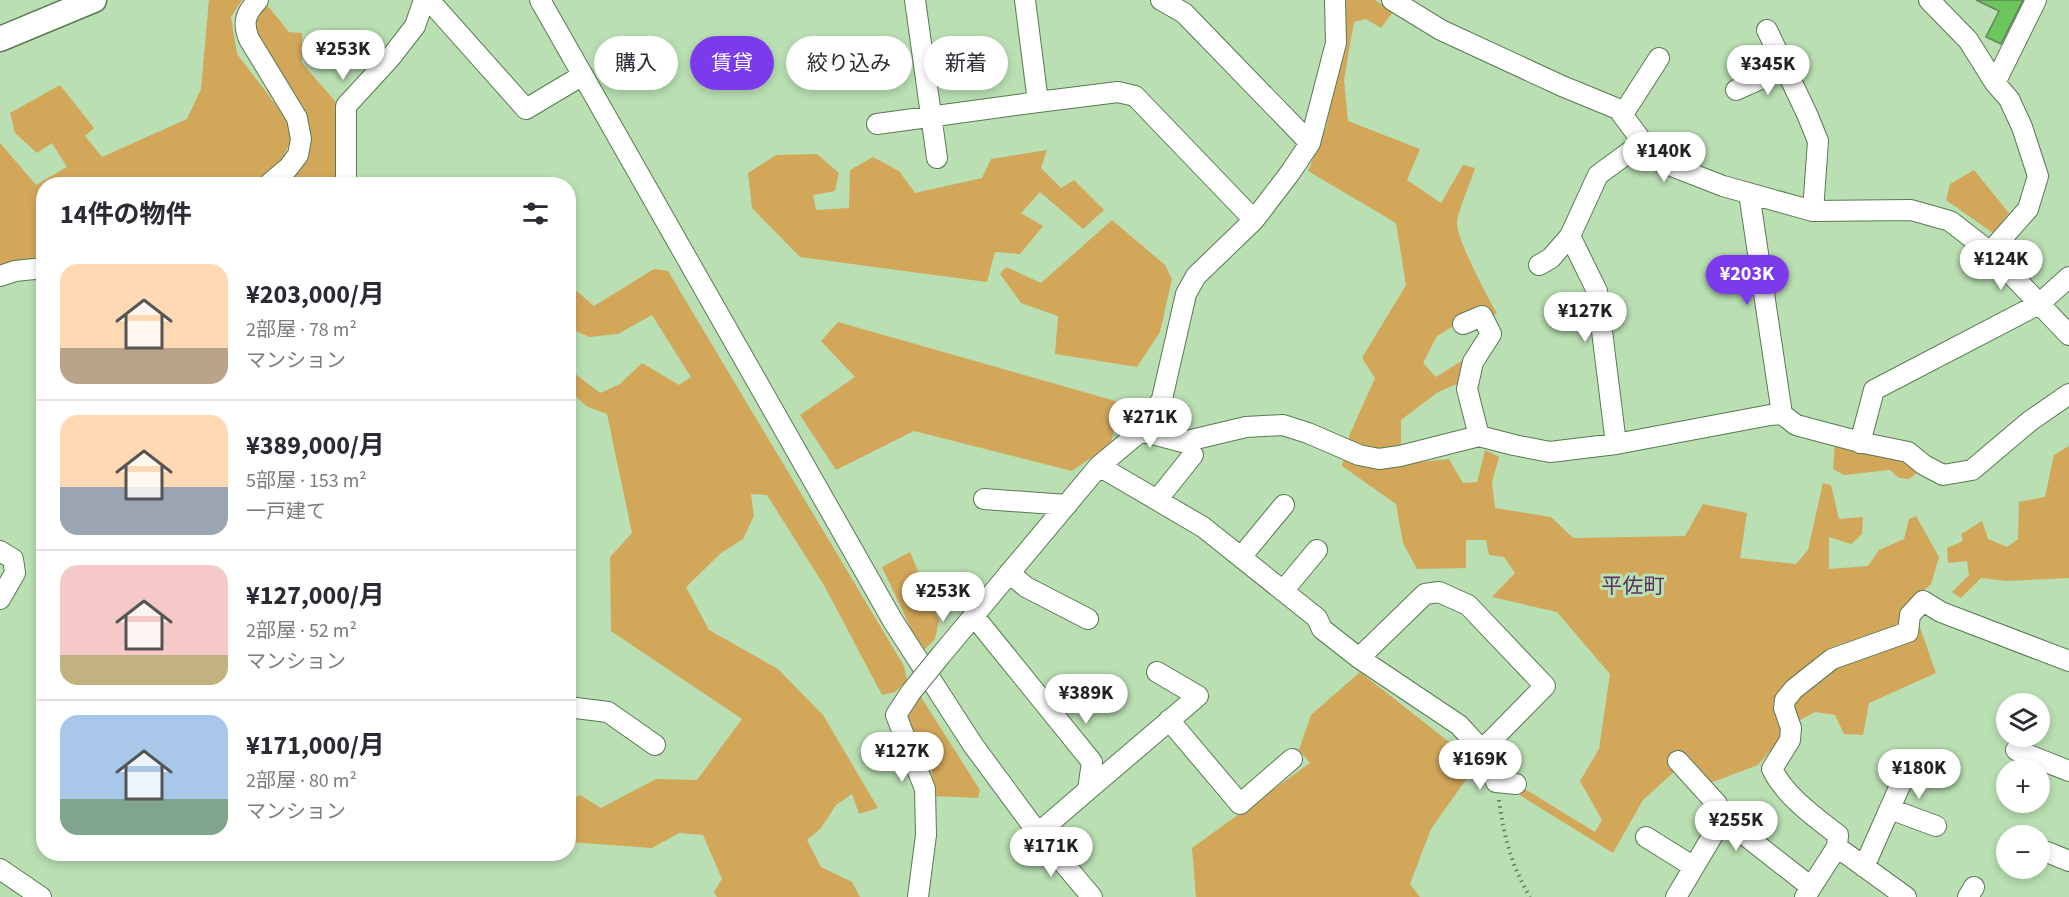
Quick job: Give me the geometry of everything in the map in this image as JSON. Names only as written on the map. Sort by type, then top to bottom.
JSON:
[{"type":"main road","points":[[0,39],[94,0]]},
{"type":"street","points":[[258,0],[248,12],[244,27],[297,118],[301,139],[298,155],[277,177]]},
{"type":"street","points":[[346,177],[346,106],[392,57],[415,26],[424,0]]},
{"type":"street","points":[[429,0],[526,109],[583,75]]},
{"type":"street","points":[[540,0],[893,621],[973,745],[1038,833],[1092,897]]},
{"type":"street","points":[[915,0],[937,158]]},
{"type":"street","points":[[1025,0],[1038,102]]},
{"type":"street","points":[[1161,0],[1184,13],[1310,143]]},
{"type":"street","points":[[918,897],[926,835],[924,789],[896,715],[911,692],[973,615],[1099,466],[1141,431],[1162,399],[1186,294],[1196,276],[1254,220],[1310,143],[1336,43],[1335,0]]},
{"type":"street","points":[[1392,0],[1441,30],[1562,86],[1618,108],[1656,160],[1723,186],[1813,211],[1911,210],[1950,221],[1990,252],[2069,334]]},
{"type":"street","points":[[1929,0],[1968,40],[1995,83],[2009,99],[2022,127],[2038,176],[2028,209],[1990,252]]},
{"type":"street","points":[[1995,83],[2036,0]]},
{"type":"street","points":[[1767,30],[1808,114],[1818,141],[1813,211]]},
{"type":"street","points":[[1623,114],[1659,58]]},
{"type":"street","points":[[1736,90],[1785,68]]},
{"type":"street","points":[[877,124],[1118,92],[1135,96],[1254,220]]},
{"type":"street","points":[[1539,265],[1551,258],[1570,236],[1598,175],[1643,142]]},
{"type":"street","points":[[1749,193],[1782,414]]},
{"type":"street","points":[[1570,236],[1597,291],[1617,444]]},
{"type":"street","points":[[0,276],[15,271],[36,269]]},
{"type":"street","points":[[1860,442],[1874,390],[2039,304],[2069,277]]},
{"type":"street","points":[[1463,324],[1482,316],[1491,334],[1473,362],[1467,389],[1479,436]]},
{"type":"street","points":[[1141,431],[1183,442],[1202,439],[1245,426],[1283,425],[1359,455],[1379,459],[1479,436],[1550,452],[1617,444],[1782,414],[1796,425],[1908,452],[1924,465],[1943,475],[1972,470],[2030,421],[2069,394]]},
{"type":"street","points":[[1157,500],[1192,455]]},
{"type":"street","points":[[1099,466],[1203,527],[1317,618],[1322,629],[1359,658],[1459,725],[1482,750],[1506,783]]},
{"type":"street","points":[[984,499],[1066,505]]},
{"type":"street","points":[[1241,557],[1284,505]]},
{"type":"street","points":[[1283,591],[1317,550]]},
{"type":"street","points":[[0,551],[13,559],[15,573],[0,599]]},
{"type":"street","points":[[1009,573],[1026,586],[1088,619]]},
{"type":"street","points":[[1359,658],[1425,594],[1439,592],[1468,605],[1545,686],[1482,750]]},
{"type":"street","points":[[1678,761],[1717,804],[1723,818],[1808,892],[1836,847],[1838,835],[1810,813],[1777,779],[1772,769],[1790,740],[1791,728],[1784,708],[1785,700],[1801,683],[1832,659],[1908,632],[1910,615],[1923,601],[1941,612],[2069,661]]},
{"type":"street","points":[[973,615],[1092,762],[1088,790]]},
{"type":"street","points":[[1038,833],[1198,696],[1157,672]]},
{"type":"street","points":[[576,708],[608,712],[655,745]]},
{"type":"street","points":[[1169,720],[1240,804],[1292,759]]},
{"type":"street","points":[[2016,750],[2069,771]]},
{"type":"street","points":[[1864,867],[1910,763]]},
{"type":"street","points":[[1890,809],[1936,826]]},
{"type":"street","points":[[1676,897],[1723,818]]},
{"type":"street","points":[[1646,837],[1694,867]]},
{"type":"street","points":[[1836,847],[1906,897]]},
{"type":"street","points":[[2050,853],[2069,861]]},
{"type":"street","points":[[0,869],[42,897]]},
{"type":"path","points":[[1506,783],[1503,834],[1515,869],[1530,897]]},
{"type":"shaded area","points":[[209,0],[242,0],[231,17],[237,54],[289,122],[290,143],[282,159],[262,177],[50,177],[67,167],[52,143],[37,153],[15,133],[10,113],[60,85],[94,128],[85,136],[102,157],[187,119],[201,89]]},
{"type":"shaded area","points":[[1346,0],[1375,0],[1393,12],[1381,28],[1366,19],[1354,22],[1344,80],[1348,121],[1420,149],[1407,180],[1441,203],[1463,165],[1475,168],[1460,211],[1458,230],[1473,268],[1497,313],[1491,318],[1479,310],[1437,336],[1423,363],[1436,377],[1466,358],[1462,382],[1438,392],[1401,420],[1401,464],[1449,459],[1463,483],[1477,482],[1485,450],[1499,457],[1492,482],[1495,508],[1551,517],[1573,538],[1685,536],[1703,504],[1747,513],[1740,558],[1796,564],[1808,550],[1823,483],[1831,485],[1839,519],[1863,517],[1862,534],[1851,544],[1829,537],[1829,569],[1868,566],[1879,550],[1904,539],[1909,519],[1916,516],[1939,557],[1931,584],[1906,607],[1900,624],[1832,647],[1792,679],[1777,695],[1777,715],[1782,737],[1758,765],[1710,783],[1687,760],[1643,800],[1613,853],[1518,794],[1523,788],[1595,832],[1602,820],[1580,781],[1599,749],[1610,674],[1557,612],[1492,597],[1515,573],[1504,557],[1489,555],[1486,540],[1466,540],[1466,568],[1417,569],[1403,543],[1396,504],[1342,466],[1350,434],[1375,378],[1362,358],[1406,285],[1396,223],[1308,171],[1326,127],[1344,44]]},
{"type":"shaded area","points":[[267,5],[289,32],[302,33],[302,63],[335,101],[340,177],[292,177],[306,158],[254,29],[256,15]]},
{"type":"shaded area","points":[[0,143],[36,185],[36,259],[10,262],[0,266]]},
{"type":"shaded area","points":[[1047,150],[1041,168],[1061,188],[1074,180],[1104,210],[1083,229],[1040,192],[1021,213],[1043,226],[1020,254],[995,252],[987,282],[800,257],[752,208],[748,173],[776,155],[817,154],[839,173],[835,191],[813,195],[816,210],[849,208],[850,170],[873,157],[899,171],[915,193],[982,178],[991,159]]},
{"type":"shaded area","points":[[1974,170],[2009,213],[1993,233],[1946,200],[1950,184]]},
{"type":"shaded area","points":[[1112,220],[1165,265],[1172,279],[1160,332],[1137,367],[1055,354],[1058,316],[1021,303],[1000,274],[1006,267],[1041,283]]},
{"type":"shaded area","points":[[654,269],[668,271],[904,666],[907,681],[895,692],[882,695],[825,587],[767,495],[751,494],[754,516],[743,539],[721,553],[686,587],[709,630],[778,669],[823,715],[878,808],[859,814],[852,794],[836,805],[821,828],[807,840],[821,867],[852,882],[860,897],[717,897],[714,892],[722,879],[703,835],[679,833],[652,848],[576,843],[576,797],[580,795],[601,808],[656,779],[697,780],[742,719],[611,631],[610,557],[632,533],[607,414],[586,406],[576,397],[576,374],[600,393],[620,384],[642,363],[679,385],[691,377],[652,315],[618,334],[589,337],[576,331],[576,290],[594,306]]},
{"type":"shaded area","points":[[838,322],[1119,402],[1111,444],[1072,471],[914,431],[836,470],[800,415],[855,377],[821,341]]},
{"type":"shaded area","points":[[1835,443],[1904,457],[1918,472],[1909,479],[1899,478],[1890,470],[1844,475],[1833,469]]},
{"type":"shaded area","points":[[2069,446],[2069,578],[2007,581],[1981,578],[1961,598],[1952,592],[1969,575],[1967,561],[1948,563],[1947,548],[1963,541],[1961,534],[1982,521],[1988,539],[2007,547],[2018,539],[2019,502],[2045,497],[2054,455]]},
{"type":"shaded area","points":[[910,552],[939,621],[935,639],[922,652],[882,567]]},
{"type":"shaded area","points":[[1918,622],[1936,673],[1869,703],[1863,735],[1844,734],[1835,715],[1815,712],[1800,720],[1791,706],[1819,678],[1850,657]]},
{"type":"shaded area","points":[[1360,672],[1477,764],[1431,829],[1410,884],[1420,897],[1196,897],[1192,848],[1310,763],[1299,750],[1311,715]]},
{"type":"shaded area","points":[[921,697],[980,790],[978,798],[933,796],[932,768],[906,715]]},
{"type":"building","points":[[1976,0],[2023,0],[2001,44],[1986,37],[1999,11]]},
{"type":"district","name":"平佐町","points":[[1633,586]]}]
